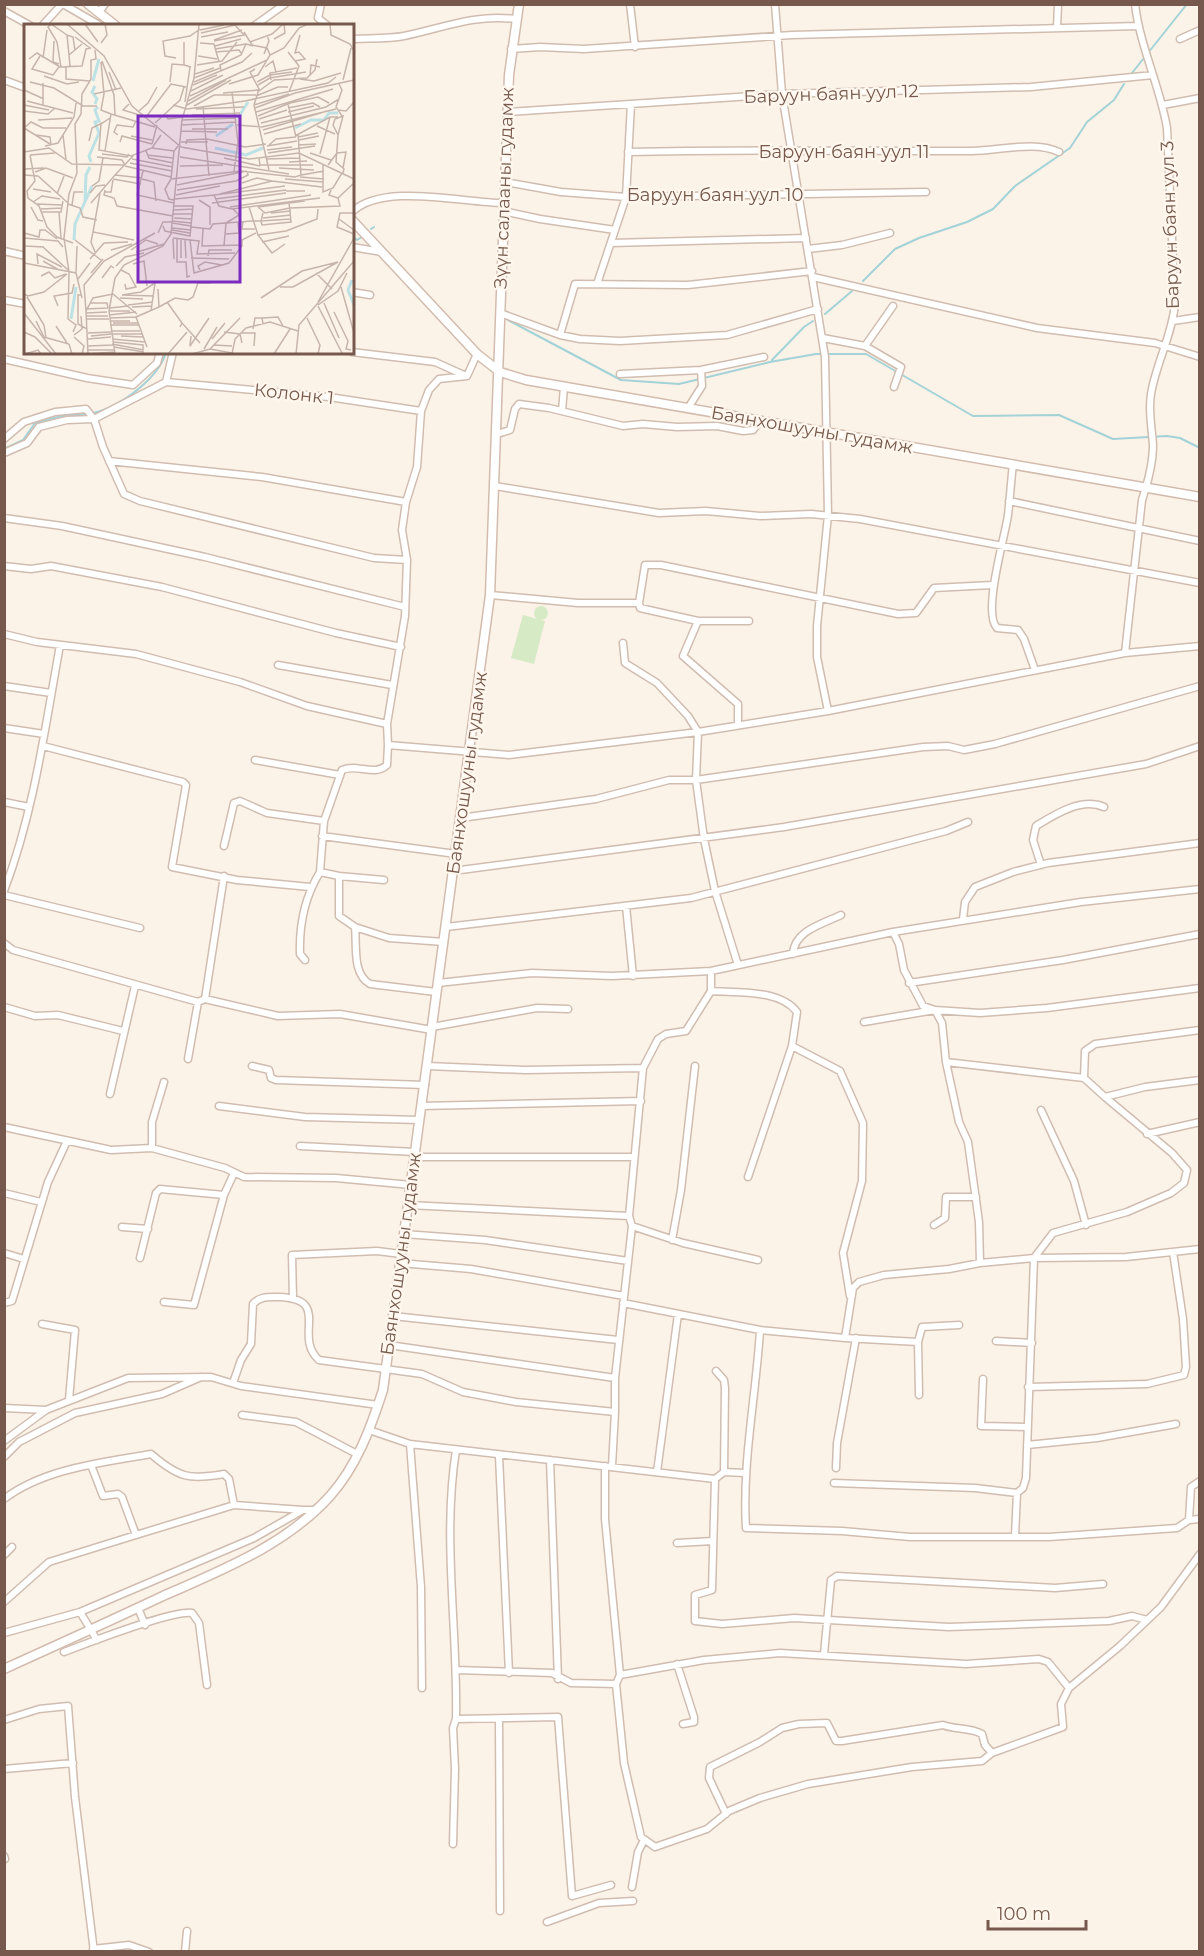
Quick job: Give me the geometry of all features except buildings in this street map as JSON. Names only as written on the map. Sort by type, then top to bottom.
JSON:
[{"type":"main road","points":[[88,4],[114,24]]},
{"type":"main road","name":"Зүүн салааны гудамж","points":[[500,372],[507,112],[511,49],[519,4]]},
{"type":"main road","points":[[354,222],[386,252],[477,354],[500,372]]},
{"type":"main road","name":"Баянхошууны гудамж","points":[[4,1669],[261,1549],[296,1527],[332,1494],[369,1430],[378,1405],[389,1345],[490,595],[500,372],[564,387],[1200,497]]},
{"type":"street","points":[[44,24],[62,4],[97,24]]},
{"type":"street","points":[[99,12],[105,4]]},
{"type":"street","points":[[257,24],[285,4]]},
{"type":"street","points":[[315,24],[321,4]]},
{"type":"street","points":[[630,4],[635,46]]},
{"type":"street","points":[[774,4],[782,94],[825,357],[828,515],[817,626],[817,657],[828,711]]},
{"type":"street","points":[[1057,28],[1058,4]]},
{"type":"street","name":"Баруун баян уул 3","points":[[1125,653],[1133,569],[1153,447],[1152,390],[1173,321],[1167,128],[1163,105],[1138,26],[1135,4]]},
{"type":"street","points":[[4,11],[28,24]]},
{"type":"street","points":[[354,39],[403,36],[447,23],[495,17],[515,19]]},
{"type":"street","points":[[318,18],[326,24]]},
{"type":"street","points":[[511,49],[635,46],[777,36],[1138,26]]},
{"type":"street","points":[[1180,39],[1200,30]]},
{"type":"street","name":"Баруун баян уул 12","points":[[507,112],[782,94],[1031,87],[1154,75]]},
{"type":"street","points":[[4,80],[24,87]]},
{"type":"street","points":[[1163,105],[1200,98]]},
{"type":"street","points":[[597,284],[626,197],[631,104]]},
{"type":"street","name":"Баруун баян уул 11","points":[[628,152],[754,152],[792,149],[989,151],[1040,147],[1059,152]]},
{"type":"street","name":"Баруун баян уул 10","points":[[505,182],[561,192],[626,197],[926,192]]},
{"type":"street","points":[[354,210],[361,203],[393,196],[503,207],[540,219],[615,230]]},
{"type":"street","points":[[808,249],[842,245],[890,233]]},
{"type":"street","points":[[611,243],[806,238]]},
{"type":"street","points":[[354,247],[386,252]]},
{"type":"street","points":[[4,250],[24,255]]},
{"type":"street","points":[[560,335],[575,284],[688,285],[813,274],[1037,328],[1119,338],[1166,347],[1200,357]]},
{"type":"street","points":[[354,292],[370,295]]},
{"type":"street","points":[[4,300],[24,304]]},
{"type":"street","points":[[865,346],[893,306]]},
{"type":"street","points":[[500,313],[560,335],[580,339],[620,341],[727,335],[818,309]]},
{"type":"street","points":[[1173,321],[1200,317]]},
{"type":"street","points":[[823,338],[865,346],[901,367],[894,387]]},
{"type":"street","points":[[354,352],[435,362],[467,376]]},
{"type":"street","points":[[4,359],[87,378],[133,385],[157,363],[159,354]]},
{"type":"street","points":[[4,453],[27,443],[39,427],[91,416],[166,382],[173,354]]},
{"type":"street","points":[[467,376],[477,354]]},
{"type":"street","points":[[620,374],[702,376],[764,357]]},
{"type":"street","points":[[305,960],[300,954],[300,936],[310,887],[320,872],[324,821],[342,770],[351,766],[376,771],[387,765],[387,724],[392,685],[396,679],[401,647],[405,607],[407,560],[402,530],[406,502],[417,467],[421,411],[429,390],[439,379],[467,376]]},
{"type":"street","points":[[688,408],[702,376]]},
{"type":"street","name":"Колонк 1","points":[[166,382],[329,398],[421,411]]},
{"type":"street","points":[[562,411],[564,387]]},
{"type":"street","points":[[497,434],[510,430],[515,409],[519,404],[562,411],[623,426],[643,424],[677,428],[717,426],[743,431],[753,430],[760,421]]},
{"type":"street","points":[[4,440],[24,422],[55,412],[86,409],[124,494],[140,501],[374,558],[407,560]]},
{"type":"street","points":[[108,461],[262,477],[406,502]]},
{"type":"street","points":[[1013,464],[1009,501],[992,585],[994,625],[997,628],[1018,630],[1024,639],[1035,670]]},
{"type":"street","points":[[495,486],[659,513],[706,512],[744,516],[797,513],[828,515],[1001,544],[1200,583]]},
{"type":"street","points":[[1009,501],[1200,541]]},
{"type":"street","points":[[4,518],[50,524],[194,555],[405,607]]},
{"type":"street","points":[[749,621],[698,621],[640,608],[645,565],[661,565],[898,614],[916,613],[934,588],[992,585]]},
{"type":"street","points":[[4,566],[31,569],[51,566],[162,587],[336,633],[401,647]]},
{"type":"street","points":[[490,595],[578,603],[639,603]]},
{"type":"street","points":[[698,621],[683,656],[738,704],[738,725]]},
{"type":"street","points":[[4,634],[60,645],[136,654],[240,682],[307,706],[387,724]]},
{"type":"street","points":[[623,642],[625,663],[657,683],[687,716],[698,732],[696,780],[704,839],[715,891],[738,965]]},
{"type":"street","points":[[60,645],[43,746],[20,850],[4,893],[140,928]]},
{"type":"street","points":[[388,745],[469,754],[509,755],[698,732],[828,711],[1125,653],[1200,646]]},
{"type":"street","points":[[278,665],[392,685]]},
{"type":"street","points":[[4,686],[51,693]]},
{"type":"street","points":[[461,818],[596,799],[669,780],[696,780],[923,747],[948,746],[964,750],[1025,736],[1200,686]]},
{"type":"street","points":[[4,728],[44,734]]},
{"type":"street","points":[[43,746],[183,782],[186,785],[172,867],[310,887]]},
{"type":"street","points":[[453,871],[704,839],[1137,766],[1200,746]]},
{"type":"street","points":[[255,760],[340,775]]},
{"type":"street","points":[[224,846],[234,803],[240,801],[280,816],[324,821]]},
{"type":"street","points":[[4,802],[29,807]]},
{"type":"street","points":[[1041,865],[1033,840],[1036,826],[1066,810],[1097,804],[1104,807]]},
{"type":"street","points":[[446,927],[691,898],[935,834],[968,822]]},
{"type":"street","points":[[322,836],[456,854]]},
{"type":"street","points":[[963,919],[965,902],[975,887],[1003,875],[1041,865],[1200,843]]},
{"type":"street","points":[[320,872],[384,880]]},
{"type":"street","points":[[205,999],[224,876]]},
{"type":"street","points":[[339,876],[339,916],[356,927],[388,938],[444,942]]},
{"type":"street","points":[[356,927],[358,972],[362,979],[370,984],[437,988],[532,973],[633,976],[711,971],[963,919],[1200,889]]},
{"type":"street","points":[[626,906],[633,976]]},
{"type":"street","points":[[793,954],[793,947],[806,931],[841,915]]},
{"type":"street","points":[[893,932],[899,944],[909,983],[923,1006],[935,1010],[942,1023],[946,1062],[959,1122],[968,1142],[976,1197],[980,1263]]},
{"type":"street","points":[[909,983],[1063,960],[1200,934]]},
{"type":"street","points":[[4,943],[13,950],[135,986],[198,1002],[205,999],[278,1016],[340,1014],[432,1029],[537,1008],[568,1010]]},
{"type":"street","points":[[711,971],[711,991],[686,1031],[666,1034],[658,1039],[643,1068],[629,1216],[632,1226],[618,1340],[615,1412],[608,1466],[605,1520],[620,1675],[616,1684],[624,1763],[640,1837],[655,1847],[707,1829],[726,1814],[760,1798],[808,1784],[912,1767],[982,1761],[992,1753],[1063,1727],[1061,1704],[1069,1688],[1161,1607],[1200,1554]]},
{"type":"street","points":[[110,1094],[135,986]]},
{"type":"street","points":[[864,1022],[935,1010],[980,1013],[1047,1008],[1200,988]]},
{"type":"street","points":[[711,991],[749,993],[791,1004],[797,1012],[792,1046],[748,1177]]},
{"type":"street","points":[[188,1059],[198,1002]]},
{"type":"street","points":[[4,1007],[35,1016],[58,1015],[123,1031]]},
{"type":"street","points":[[1084,1078],[1085,1051],[1095,1044],[1200,1030]]},
{"type":"street","points":[[792,1046],[840,1071],[863,1123],[862,1181],[843,1252],[850,1300]]},
{"type":"street","points":[[834,1483],[975,1488],[1017,1493],[1023,1488],[1026,1478],[1034,1258],[1053,1233],[1086,1225],[1149,1203],[1171,1193],[1184,1183],[1187,1170],[1172,1153],[1084,1078],[946,1062]]},
{"type":"street","points":[[252,1066],[269,1070],[271,1078],[276,1080],[424,1085]]},
{"type":"street","points":[[427,1066],[525,1070],[643,1068]]},
{"type":"street","points":[[672,1240],[681,1190],[695,1066]]},
{"type":"street","points":[[1105,1097],[1145,1088],[1200,1080]]},
{"type":"street","points":[[152,1148],[152,1122],[164,1082]]},
{"type":"street","points":[[421,1106],[641,1101]]},
{"type":"street","points":[[219,1106],[305,1117],[420,1119]]},
{"type":"street","points":[[1041,1110],[1074,1181],[1086,1225]]},
{"type":"street","points":[[1147,1134],[1200,1122]]},
{"type":"street","points":[[4,1127],[111,1150],[152,1148],[257,1178],[336,1178],[411,1185]]},
{"type":"street","points":[[4,1303],[12,1301],[41,1202],[67,1141]]},
{"type":"street","points":[[300,1146],[415,1154],[634,1157]]},
{"type":"street","points":[[164,1302],[194,1305],[224,1195],[234,1173]]},
{"type":"street","points":[[140,1258],[156,1193],[160,1189],[224,1195]]},
{"type":"street","points":[[4,1193],[41,1202]]},
{"type":"street","points":[[934,1225],[945,1218],[946,1197],[976,1197]]},
{"type":"street","points":[[408,1205],[478,1206],[629,1216]]},
{"type":"street","points":[[632,1226],[672,1240],[758,1260]]},
{"type":"street","points":[[122,1227],[148,1229]]},
{"type":"street","points":[[404,1234],[474,1239],[627,1261]]},
{"type":"street","points":[[845,1338],[853,1288],[859,1282],[884,1275],[1034,1258],[1126,1257],[1200,1249]]},
{"type":"street","points":[[292,1298],[292,1255],[377,1251],[401,1258],[471,1269],[760,1330],[918,1342]]},
{"type":"street","points":[[1028,1387],[1148,1384],[1184,1375],[1186,1368],[1183,1319],[1173,1252]]},
{"type":"street","points":[[4,1253],[24,1258]]},
{"type":"street","points":[[233,1383],[241,1360],[251,1344],[253,1304],[258,1299],[267,1297],[292,1298],[300,1299],[306,1305],[309,1345],[312,1354],[319,1360],[385,1371],[422,1374],[449,1388],[495,1398],[615,1412]]},
{"type":"street","points":[[657,1472],[678,1314]]},
{"type":"street","points":[[393,1316],[618,1340]]},
{"type":"street","points":[[42,1324],[75,1330],[69,1400]]},
{"type":"street","points":[[919,1395],[918,1342],[922,1327],[959,1325]]},
{"type":"street","points":[[760,1330],[751,1438],[745,1473],[747,1528],[842,1531],[910,1537],[1049,1537],[1177,1528],[1189,1520],[1200,1519]]},
{"type":"street","points":[[836,1468],[837,1443],[856,1338]]},
{"type":"street","points":[[996,1341],[1032,1343]]},
{"type":"street","points":[[389,1345],[615,1377]]},
{"type":"street","points":[[716,1371],[724,1380],[725,1388],[724,1472]]},
{"type":"street","points":[[4,1457],[19,1442],[75,1413],[162,1394],[201,1377]]},
{"type":"street","points":[[4,1441],[46,1410],[128,1378],[211,1377],[233,1383],[378,1405]]},
{"type":"street","points":[[983,1379],[981,1426],[1027,1427]]},
{"type":"street","points":[[4,1408],[46,1410]]},
{"type":"street","points":[[242,1415],[296,1422],[357,1454]]},
{"type":"street","points":[[1027,1446],[1097,1438],[1176,1424]]},
{"type":"street","points":[[369,1430],[410,1444],[499,1455],[715,1479],[724,1472],[745,1473]]},
{"type":"street","points":[[410,1444],[421,1587],[422,1688]]},
{"type":"street","points":[[453,1844],[455,1769],[453,1728],[456,1719],[457,1670],[450,1488],[456,1450]]},
{"type":"street","points":[[4,1499],[50,1476],[91,1465],[151,1454],[167,1467],[195,1479],[224,1474],[229,1479],[234,1505]]},
{"type":"street","points":[[499,1455],[509,1672]]},
{"type":"street","points":[[550,1460],[558,1679]]},
{"type":"street","points":[[91,1465],[103,1496],[118,1494],[123,1497],[136,1535]]},
{"type":"street","points":[[715,1479],[712,1590],[694,1595],[695,1621],[722,1624],[794,1618],[826,1622],[949,1627],[1109,1621],[1132,1616],[1147,1620]]},
{"type":"street","points":[[1189,1520],[1191,1487],[1200,1481]]},
{"type":"street","points":[[1015,1536],[1017,1493]]},
{"type":"street","points":[[4,1602],[50,1562],[234,1505],[316,1510]]},
{"type":"street","points":[[4,1633],[80,1612],[254,1538],[303,1510]]},
{"type":"street","points":[[677,1543],[712,1541]]},
{"type":"street","points":[[4,1556],[12,1547]]},
{"type":"street","points":[[824,1654],[831,1580],[837,1576],[1055,1588],[1103,1584]]},
{"type":"street","points":[[138,1608],[145,1624]]},
{"type":"street","points":[[80,1612],[97,1640]]},
{"type":"street","points":[[64,1652],[184,1613],[195,1616],[199,1623],[207,1685]]},
{"type":"street","points":[[620,1675],[677,1664],[780,1653],[966,1664],[1039,1659],[1048,1662],[1069,1688]]},
{"type":"street","points":[[677,1664],[694,1717],[694,1722],[683,1724]]},
{"type":"street","points":[[457,1670],[552,1673],[558,1679],[571,1683],[592,1686],[616,1684]]},
{"type":"street","points":[[4,1720],[39,1709],[68,1706],[93,1950],[129,1945],[149,1952]]},
{"type":"street","points":[[456,1719],[558,1717],[572,1896],[611,1885]]},
{"type":"street","points":[[499,1719],[500,1911]]},
{"type":"street","points":[[726,1814],[709,1778],[710,1767],[760,1742],[776,1730],[790,1725],[827,1723],[836,1741],[943,1725],[956,1729],[973,1729],[982,1734],[985,1745],[992,1753]]},
{"type":"street","points":[[4,1768],[73,1763]]},
{"type":"street","points":[[632,1887],[638,1852],[644,1840]]},
{"type":"street","points":[[547,1922],[599,1903],[633,1900]]},
{"type":"street","points":[[185,1952],[187,1931]]},
{"type":"green space","points":[[541,606],[546,608],[548,613],[546,618],[541,620],[536,618],[534,613],[536,608]]},
{"type":"green space","points":[[523,615],[545,621],[534,664],[511,658]]},
{"type":"waterway","points":[[1132,73],[1187,4]]},
{"type":"waterway","points":[[863,281],[895,249],[919,238],[967,222],[993,209],[1015,186],[1070,148],[1087,122],[1114,100],[1124,84]]},
{"type":"waterway","points":[[354,238],[357,240],[362,237]]},
{"type":"waterway","points":[[825,314],[852,291]]},
{"type":"waterway","points":[[508,320],[621,380],[679,384],[770,362],[816,354],[866,354],[973,416],[1059,415],[1113,439],[1167,436],[1180,438],[1200,448]]},
{"type":"waterway","points":[[772,360],[804,327],[813,321]]},
{"type":"waterway","points":[[93,413],[114,405],[137,390],[155,372],[165,354]]},
{"type":"waterway","points":[[4,449],[23,440],[35,423],[62,416],[87,414]]}]
